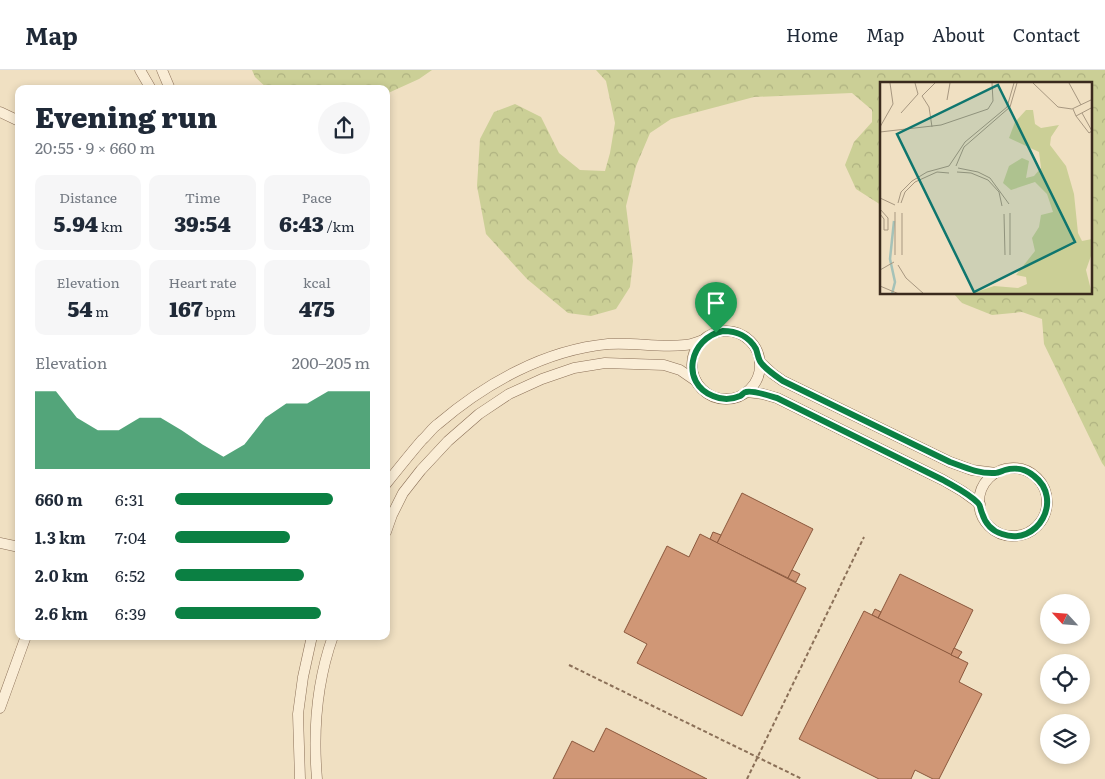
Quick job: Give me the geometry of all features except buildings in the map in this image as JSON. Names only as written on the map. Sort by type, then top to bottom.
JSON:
[{"type":"street","points":[[140,70],[149,85]]},
{"type":"street","points":[[162,70],[168,85]]},
{"type":"street","points":[[0,112],[15,119]]},
{"type":"street","points":[[390,479],[437,424],[474,397],[522,369],[570,350],[610,344],[687,345],[716,333],[729,331],[748,338],[756,349],[760,362],[756,382],[746,392],[734,398],[719,398],[706,392],[696,381],[680,370],[664,365],[605,363],[574,368],[542,379],[509,394],[479,414],[448,441],[403,493],[390,521]]},
{"type":"street","points":[[696,381],[693,360],[698,346],[703,340]]},
{"type":"street","points":[[760,362],[783,381],[950,462],[972,470],[996,473]]},
{"type":"street","points":[[746,392],[777,398],[943,480],[980,504]]},
{"type":"street","points":[[1003,470],[1023,470],[1035,476],[1043,486],[1047,499],[1043,519],[1028,533],[1014,536],[1006,536],[988,525],[984,519],[980,504],[982,490],[990,478],[1003,470]]},
{"type":"street","points":[[0,543],[15,546]]},
{"type":"street","points":[[0,708],[25,640]]},
{"type":"street","points":[[300,779],[298,714],[303,677],[311,640]]},
{"type":"street","points":[[317,779],[315,760],[317,712],[326,657],[332,640]]},
{"type":"path","points":[[747,779],[864,537]]},
{"type":"path","points":[[569,664],[802,779]]},
{"type":"green space","points":[[252,70],[432,70],[419,79],[390,92],[390,85],[264,85],[255,77]]},
{"type":"green space","points":[[596,70],[1105,70],[1105,467],[1044,344],[1042,319],[1022,312],[992,315],[962,303],[955,295],[1092,295],[1092,82],[880,82],[880,204],[856,189],[845,165],[854,142],[872,122],[872,110],[852,93],[754,97],[671,119],[650,133],[636,166],[626,206],[633,261],[630,287],[616,309],[591,316],[568,313],[527,279],[486,234],[477,186],[480,139],[494,112],[515,104],[541,117],[559,153],[580,170],[605,171],[615,123],[606,81]]},
{"type":"route","points":[[723,331],[736,332],[748,338],[756,349],[760,362],[783,381],[950,462],[972,470],[996,473],[1003,470],[1017,469],[1029,472],[1040,481],[1046,493],[1047,506],[1043,519],[1028,533],[1006,536],[993,530],[988,525],[981,512],[980,504],[962,491],[777,398],[746,392],[727,399],[712,396],[700,387],[692,367],[698,346],[703,340],[716,333],[723,331]]}]
